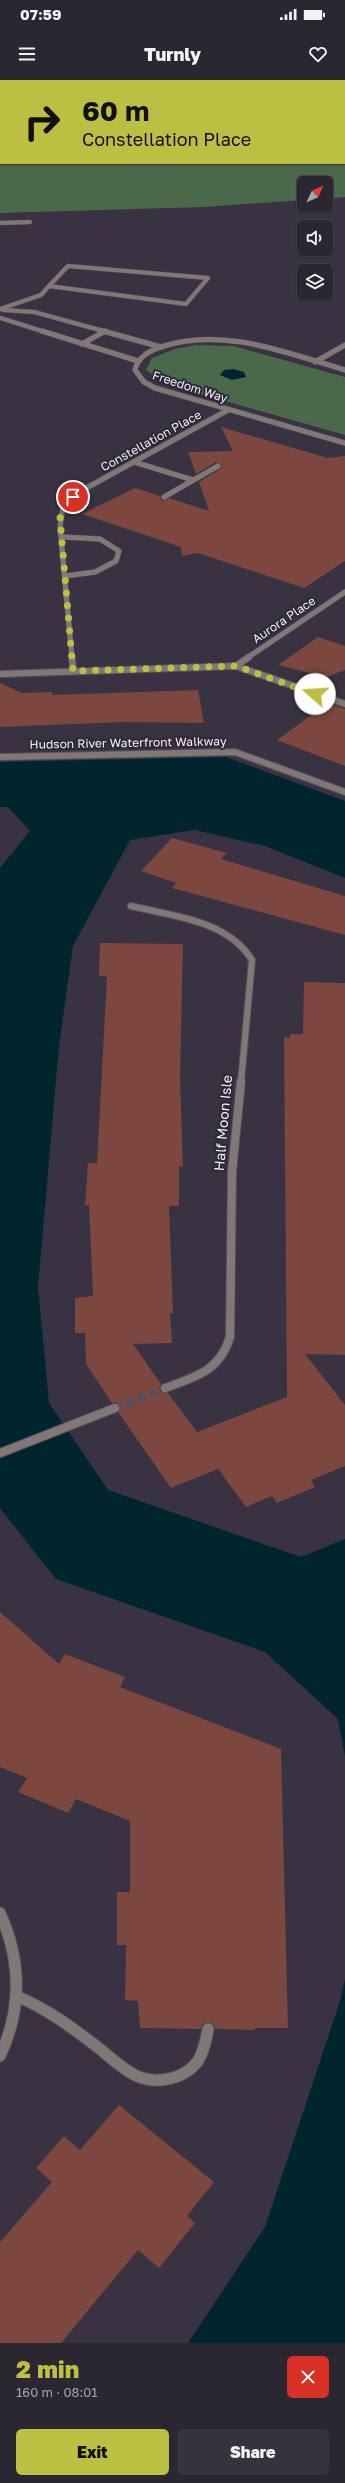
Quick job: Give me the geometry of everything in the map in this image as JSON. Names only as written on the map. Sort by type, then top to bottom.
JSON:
[{"type":"street","points":[[0,223],[30,222]]},
{"type":"street","points":[[0,309],[41,295],[49,286],[68,266],[208,278],[186,304],[49,286]]},
{"type":"street","points":[[0,309],[34,312],[161,347]]},
{"type":"street","points":[[0,318],[138,361]]},
{"type":"street","points":[[82,344],[105,331]]},
{"type":"street","name":"Freedom Way","points":[[345,370],[257,346],[226,340],[185,342],[161,347],[144,355],[138,361],[136,366],[137,374],[149,385],[228,410],[345,443]]},
{"type":"street","points":[[315,362],[345,345]]},
{"type":"street","name":"Constellation Place","points":[[73,671],[61,512],[67,502],[81,492],[228,410]]},
{"type":"street","points":[[134,462],[193,480]]},
{"type":"street","points":[[164,497],[218,466]]},
{"type":"street","points":[[62,537],[101,540],[109,542],[119,551],[116,561],[104,570],[65,576]]},
{"type":"street","name":"Aurora Place","points":[[236,666],[345,592]]},
{"type":"street","points":[[0,674],[236,666],[345,704]]},
{"type":"street","name":"Hudson River Waterfront Walkway","points":[[0,757],[235,752],[345,792]]},
{"type":"street","name":"Half Moon Isle","points":[[131,906],[220,931],[243,946],[252,960],[232,1172],[230,1337],[228,1350],[221,1361],[209,1369],[164,1388]]},
{"type":"street","points":[[0,1452],[115,1408]]},
{"type":"street","points":[[0,1913],[7,1925],[13,1951],[16,1996],[11,2032],[0,2056]]},
{"type":"street","points":[[16,1996],[49,2009],[124,2068],[138,2077],[152,2080],[167,2079],[183,2073],[194,2065],[201,2054],[208,2029]]},
{"type":"green space","points":[[0,164],[345,164],[345,197],[333,198],[333,176],[297,176],[297,200],[204,207],[0,213]]},
{"type":"green space","points":[[196,345],[233,346],[345,377],[345,435],[168,385],[146,370],[152,358],[175,349]]},
{"type":"water","points":[[233,369],[244,372],[246,377],[232,380],[220,375],[224,370]]},
{"type":"water","points":[[226,757],[345,801],[345,878],[265,846],[195,830],[130,840],[73,946],[59,1046],[38,1287],[49,1403],[108,1490],[301,1557],[345,1539],[345,1756],[338,1719],[265,1652],[56,1579],[0,1508],[0,868],[30,831],[8,807],[0,807],[0,762]]},
{"type":"water","points":[[345,1979],[345,2343],[188,2343],[265,2227],[340,2001]]},
{"type":"building","points":[[221,427],[328,458],[345,456],[345,561],[304,588],[198,553],[182,556],[181,547],[82,514],[135,488],[160,496],[162,501],[169,498],[209,511],[199,482],[220,469],[222,464],[216,462],[196,474],[188,452],[233,451]]},
{"type":"building","points":[[318,637],[345,646],[345,670],[326,677],[278,665]]},
{"type":"building","points":[[0,683],[22,693],[52,692],[52,695],[198,690],[204,723],[123,722],[0,727]]},
{"type":"building","points":[[328,703],[345,709],[345,766],[277,740]]},
{"type":"building","points":[[172,838],[227,853],[221,859],[345,896],[345,935],[172,888],[176,883],[141,871]]},
{"type":"building","points":[[100,943],[183,944],[180,1078],[183,1167],[179,1166],[179,1206],[169,1206],[173,1313],[170,1313],[172,1343],[133,1344],[161,1384],[159,1387],[161,1392],[168,1393],[197,1432],[287,1397],[284,1037],[290,1038],[290,1034],[303,1034],[304,982],[345,983],[345,1355],[305,1354],[345,1405],[345,1466],[311,1480],[315,1487],[277,1503],[272,1496],[246,1507],[218,1469],[171,1488],[118,1412],[120,1406],[116,1402],[112,1403],[86,1364],[85,1333],[75,1333],[75,1298],[93,1296],[89,1205],[85,1205],[88,1163],[97,1163],[107,977],[99,975]]},
{"type":"building","points":[[0,1612],[59,1664],[65,1654],[125,1677],[120,1687],[281,1749],[288,2028],[255,2028],[255,2030],[215,2029],[213,2024],[209,2022],[203,2024],[201,2029],[140,2028],[138,2001],[125,2000],[126,1945],[117,1945],[117,1892],[130,1892],[130,1821],[76,1799],[68,1813],[18,1792],[27,1778],[0,1767]]},
{"type":"building","points":[[119,2105],[214,2182],[187,2216],[195,2223],[159,2268],[138,2250],[61,2343],[0,2343],[0,2242],[52,2182],[36,2168],[64,2136],[80,2150]]},
{"type":"tunnel","points":[[115,1408],[165,1388]]},
{"type":"route","points":[[73,497],[63,507],[60,518],[60,527],[73,671],[223,665],[236,666],[315,694]]}]
